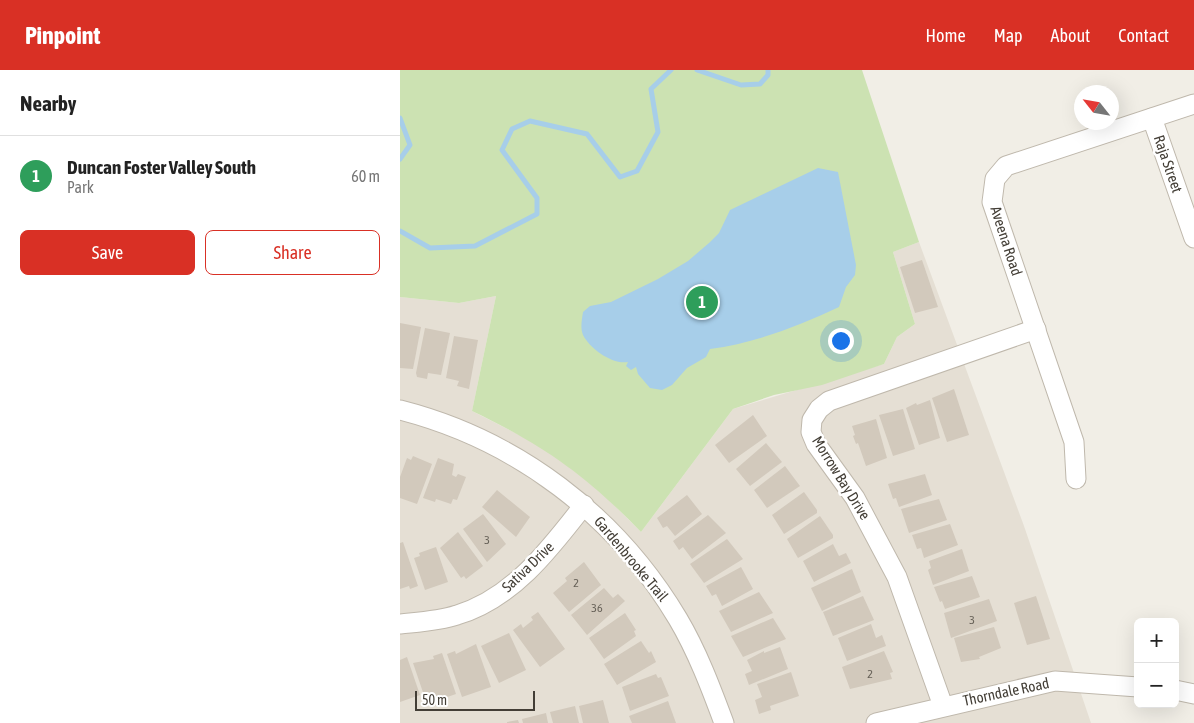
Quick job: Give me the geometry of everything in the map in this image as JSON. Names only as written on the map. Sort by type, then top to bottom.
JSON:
[{"type":"street","name":"Aveena Road","points":[[1076,479],[1074,442],[992,202],[995,179],[1006,166],[1194,104]]},
{"type":"street","name":"Raja Street","points":[[1152,118],[1194,238]]},
{"type":"street","name":"Morrow Bay Drive","points":[[943,706],[897,577],[855,498],[816,444],[812,432],[812,420],[819,409],[829,401],[1036,329]]},
{"type":"street","name":"Gardenbrooke Trail","points":[[400,410],[448,425],[503,449],[529,464],[584,505],[622,543],[669,604],[689,640],[724,723]]},
{"type":"street","name":"Sativa Drive","points":[[400,624],[457,615],[505,591],[538,560],[584,505]]},
{"type":"street","name":"Thorndale Road","points":[[876,723],[943,706],[1055,682],[1134,687]]},
{"type":"street","points":[[1179,691],[1194,694]]},
{"type":"shaded area","points":[[919,242],[1024,526],[1091,723],[400,723],[400,297],[459,303],[496,296],[472,411],[531,441],[556,457],[598,489],[641,532],[733,409],[884,364],[897,337],[915,324],[893,252]]},
{"type":"green space","points":[[400,70],[862,70],[919,242],[893,252],[915,324],[897,337],[884,364],[822,385],[774,395],[733,409],[641,532],[601,494],[562,463],[521,436],[472,411],[496,296],[459,303],[400,297]]},
{"type":"water","points":[[818,168],[838,172],[856,265],[855,275],[846,287],[839,307],[776,333],[744,343],[710,349],[706,357],[687,368],[672,385],[662,390],[650,388],[638,374],[636,367],[631,370],[626,366],[628,362],[616,361],[602,355],[586,340],[581,326],[583,312],[590,306],[611,302],[658,279],[688,261],[719,233],[730,210]]},
{"type":"building","points":[[922,260],[938,307],[915,313],[900,267]]},
{"type":"building","points":[[400,323],[421,327],[413,369],[400,368]]},
{"type":"building","points":[[425,328],[450,333],[441,375],[428,373],[427,379],[417,377],[416,373]]},
{"type":"building","points":[[454,336],[478,340],[469,389],[457,386],[459,381],[446,378]]},
{"type":"building","points":[[954,389],[969,435],[947,442],[932,398]]},
{"type":"building","points":[[930,400],[940,438],[919,445],[906,408],[916,403],[917,405]]},
{"type":"building","points":[[903,409],[915,449],[893,456],[879,415]]},
{"type":"building","points":[[753,415],[767,436],[729,463],[715,445]]},
{"type":"building","points":[[876,419],[887,458],[866,466],[858,443],[856,444],[853,436],[855,435],[852,426]]},
{"type":"building","points":[[766,443],[782,462],[750,486],[736,469]]},
{"type":"building","points":[[413,456],[432,464],[417,504],[400,498],[400,477],[407,458],[411,460]]},
{"type":"building","points":[[438,458],[454,464],[452,475],[456,477],[458,474],[466,477],[457,500],[453,499],[451,504],[436,499],[435,502],[423,498]]},
{"type":"building","points":[[785,466],[800,486],[767,508],[754,490]]},
{"type":"building","points":[[925,474],[932,495],[899,507],[896,498],[893,499],[888,484]]},
{"type":"building","points":[[497,490],[530,517],[516,537],[482,507]]},
{"type":"building","points":[[804,492],[817,510],[817,513],[784,534],[772,515]]},
{"type":"building","points":[[687,495],[702,514],[675,536],[667,526],[663,528],[657,518]]},
{"type":"building","points":[[939,499],[947,520],[909,533],[901,509]]},
{"type":"building","points":[[483,514],[506,544],[487,562],[463,529]]},
{"type":"building","points":[[708,515],[726,533],[692,559],[683,547],[679,550],[673,541]]},
{"type":"building","points":[[820,516],[833,535],[833,538],[798,558],[787,539]]},
{"type":"building","points":[[950,524],[958,545],[924,558],[921,548],[917,549],[912,535]]},
{"type":"building","points":[[458,532],[483,566],[466,579],[464,576],[461,578],[440,548]]},
{"type":"building","points":[[727,539],[743,559],[704,583],[690,564]]},
{"type":"building","points":[[403,542],[418,586],[410,589],[409,586],[400,589],[400,543]]},
{"type":"building","points":[[833,544],[839,556],[846,553],[851,563],[814,582],[803,561]]},
{"type":"building","points":[[436,547],[448,582],[425,590],[414,558],[420,556],[419,553]]},
{"type":"building","points":[[962,549],[969,571],[933,585],[928,570],[931,568],[929,561]]},
{"type":"building","points":[[584,562],[601,585],[569,612],[553,593],[567,581],[565,578]]},
{"type":"building","points":[[741,567],[753,589],[722,606],[716,594],[712,596],[706,586]]},
{"type":"building","points":[[852,569],[861,592],[822,611],[811,588]]},
{"type":"building","points":[[972,576],[980,597],[945,609],[934,587]]},
{"type":"building","points":[[604,588],[613,598],[618,594],[625,601],[587,635],[571,615]]},
{"type":"building","points":[[759,592],[773,613],[731,632],[719,611]]},
{"type":"building","points":[[863,596],[874,620],[833,636],[823,612]]},
{"type":"building","points":[[1036,596],[1050,639],[1027,645],[1014,603]]},
{"type":"building","points":[[989,599],[997,621],[951,638],[944,613]]},
{"type":"building","points":[[538,612],[565,649],[540,667],[513,630],[521,624],[523,628],[533,620],[531,617]]},
{"type":"building","points":[[625,613],[636,630],[634,631],[636,636],[604,659],[589,638]]},
{"type":"building","points":[[773,618],[786,639],[743,657],[731,636]]},
{"type":"building","points":[[871,624],[876,638],[882,635],[886,646],[847,661],[838,638]]},
{"type":"building","points":[[994,627],[1001,648],[979,657],[980,659],[961,662],[954,638]]},
{"type":"building","points":[[509,633],[526,670],[499,683],[481,646]]},
{"type":"building","points":[[641,641],[649,653],[651,651],[656,662],[617,685],[604,664]]},
{"type":"building","points":[[476,644],[491,687],[462,697],[447,654],[455,651],[456,654]]},
{"type":"building","points":[[780,647],[788,669],[749,685],[745,674],[752,671],[747,660],[764,651],[764,653]]},
{"type":"building","points":[[884,651],[893,672],[890,673],[892,679],[850,689],[842,667]]},
{"type":"building","points":[[442,653],[456,694],[427,704],[413,663],[434,659],[433,656]]},
{"type":"building","points":[[407,657],[420,695],[400,702],[400,660]]},
{"type":"building","points":[[791,672],[799,696],[770,706],[771,710],[759,714],[755,700],[762,697],[757,684]]},
{"type":"building","points":[[656,674],[658,678],[661,677],[669,696],[630,711],[622,687]]},
{"type":"building","points":[[603,700],[609,723],[583,723],[579,706]]},
{"type":"building","points":[[668,701],[676,723],[632,723],[629,716]]},
{"type":"building","points":[[575,706],[579,723],[553,723],[550,712]]},
{"type":"building","points":[[546,713],[548,723],[523,723],[522,719]]},
{"type":"building","points":[[518,720],[519,723],[507,723],[507,722]]},
{"type":"waterway","points":[[400,231],[430,248],[475,246],[537,214],[537,198],[502,150],[512,129],[530,121],[587,134],[620,177],[637,171],[658,132],[651,89],[671,70]]},
{"type":"waterway","points":[[697,70],[741,85],[760,84],[768,75],[768,70]]},
{"type":"waterway","points":[[400,118],[410,145],[400,159]]},
{"type":"place","name":"Duncan Foster Valley South","points":[[702,302]]}]
